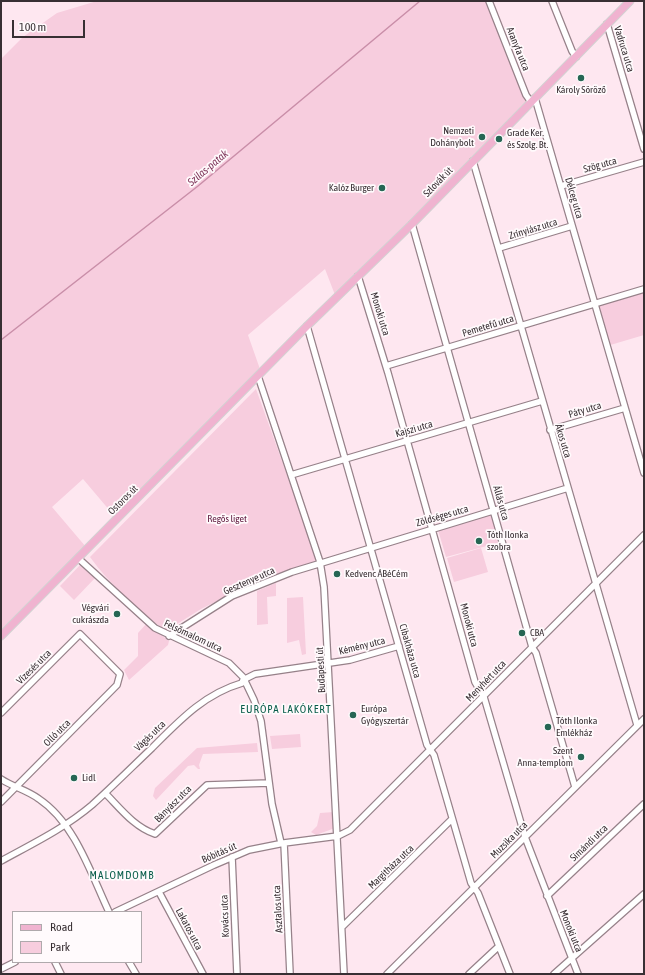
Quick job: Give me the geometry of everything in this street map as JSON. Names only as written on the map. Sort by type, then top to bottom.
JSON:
[{"type":"main road","points":[[619,1],[622,8]]},
{"type":"main road","name":"Szlovák út","points":[[258,376],[412,224],[630,1]]},
{"type":"main road","name":"Ostoros út","points":[[1,636],[79,559],[258,376]]},
{"type":"street","name":"Aranyfa utca","points":[[489,1],[526,95],[533,100]]},
{"type":"street","points":[[552,1],[572,51],[576,56]]},
{"type":"street","name":"Vadruca utca","points":[[607,24],[644,149]]},
{"type":"street","name":"Délceg utca","points":[[533,100],[561,186],[625,408]]},
{"type":"street","name":"Ákos utca","points":[[473,161],[550,430],[638,725]]},
{"type":"street","name":"Szög utca","points":[[561,186],[644,162]]},
{"type":"street","name":"Állás utca","points":[[412,224],[532,647],[536,653],[575,787]]},
{"type":"street","name":"Zrínyiász utca","points":[[499,248],[572,226]]},
{"type":"street","name":"Monoki utca","points":[[358,276],[386,366],[475,682],[484,697],[525,837],[578,974]]},
{"type":"street","name":"Pemetefű utca","points":[[386,366],[644,289]]},
{"type":"street","name":"Cibakháza utca","points":[[308,326],[427,746],[434,755],[471,882],[510,974]]},
{"type":"street","name":"Budapesti út","points":[[258,376],[320,562],[327,611],[344,974]]},
{"type":"street","name":"Kajszi utca","points":[[291,475],[542,401]]},
{"type":"street","points":[[625,408],[644,473]]},
{"type":"street","name":"Páty utca","points":[[550,430],[625,408]]},
{"type":"street","name":"Zöldséges utca","points":[[320,562],[568,488]]},
{"type":"street","name":"Menyhért utca","points":[[338,836],[350,830],[644,535]]},
{"type":"street","name":"Felsőmalom utca","points":[[79,559],[146,621],[168,636],[208,652],[229,664],[243,677],[243,680],[254,700],[261,721],[269,783],[282,843]]},
{"type":"street","name":"Gesztenye utca","points":[[168,636],[232,596],[320,562]]},
{"type":"street","name":"Vízesés utca","points":[[1,713],[80,634],[120,674]]},
{"type":"street","name":"Kémény utca","points":[[329,663],[350,660],[399,646]]},
{"type":"street","name":"Vágás utca","points":[[1,861],[66,825],[105,793],[186,714],[205,699],[226,687],[242,682],[243,680],[256,674],[329,663]]},
{"type":"street","name":"Olló utca","points":[[1,802],[117,685],[120,674]]},
{"type":"street","name":"Muzsika utca","points":[[387,974],[644,719]]},
{"type":"street","points":[[1,779],[39,798],[66,825],[70,830],[110,911]]},
{"type":"street","name":"Bányász utca","points":[[105,793],[135,823],[146,831],[155,834],[207,785],[269,783]]},
{"type":"street","name":"Simándi utca","points":[[547,896],[644,804]]},
{"type":"street","name":"Margitháza utca","points":[[342,927],[452,819]]},
{"type":"street","name":"Bóbitás út","points":[[118,911],[254,848],[338,836]]},
{"type":"street","name":"Asztalos utca","points":[[282,843],[290,974]]},
{"type":"street","name":"Kovács utca","points":[[232,857],[237,974]]},
{"type":"street","name":"Lakatos utca","points":[[159,892],[203,974]]},
{"type":"street","points":[[554,974],[644,894]]},
{"type":"street","points":[[469,974],[498,947]]},
{"type":"street","points":[[1,969],[12,963]]},
{"type":"street","points":[[56,963],[61,974]]},
{"type":"street","points":[[130,963],[136,974]]},
{"type":"green space","points":[[97,1],[488,1],[528,101],[410,222],[335,295],[325,269],[248,335],[261,372],[116,518],[83,479],[52,507],[86,547],[1,633],[1,59],[23,37],[57,13]]},
{"type":"green space","points":[[644,289],[644,335],[607,346],[595,303]]},
{"type":"green space","name":"Regős liget","points":[[256,389],[318,561],[231,594],[201,609],[166,631],[125,597],[98,568],[90,557]]},
{"type":"green space","points":[[492,514],[498,543],[446,557],[438,530]]},
{"type":"green space","points":[[481,548],[488,572],[454,582],[447,558]]},
{"type":"green space","points":[[82,563],[96,577],[74,600],[60,586]]},
{"type":"green space","points":[[276,583],[276,596],[267,597],[268,624],[257,625],[257,591]]},
{"type":"green space","points":[[303,597],[306,654],[302,655],[299,640],[287,643],[287,598]]},
{"type":"green space","points":[[147,623],[169,641],[168,645],[129,680],[124,670],[138,656],[138,633]]},
{"type":"green space","points":[[300,734],[301,747],[272,749],[270,736]]},
{"type":"green space","points":[[257,743],[258,752],[203,754],[199,765],[200,769],[194,765],[188,766],[156,800],[153,796],[155,788],[197,748]]},
{"type":"green space","points":[[334,812],[335,828],[316,835],[311,832],[317,826],[320,813]]},
{"type":"waterway","name":"Szilas-patak","points":[[1,340],[198,186],[420,1]]},
{"type":"place","name":"Károly Söröző","points":[[581,78]]},
{"type":"place","name":"Nemzeti Dohánybolt","points":[[482,137]]},
{"type":"place","name":"Grade Ker. és Szolg. Bt.","points":[[499,139]]},
{"type":"place","name":"Kalóz Burger","points":[[382,188]]},
{"type":"place","name":"Tóth Ilonka szobra","points":[[479,541]]},
{"type":"place","name":"Kedvenc ÁBéCém","points":[[337,574]]},
{"type":"place","name":"Végvári cukrászda","points":[[117,614]]},
{"type":"place","name":"CBA","points":[[522,633]]},
{"type":"place","name":"Európa Gyógyszertár","points":[[353,715]]},
{"type":"place","name":"Tóth Ilonka Emlékház","points":[[548,727]]},
{"type":"place","name":"Szent Anna-templom","points":[[581,757]]},
{"type":"place","name":"Lidl","points":[[74,778]]},
{"type":"district","name":"EURÓPA LAKÓKERT","points":[[286,710]]},
{"type":"district","name":"MALOMDOMB","points":[[122,876]]}]
